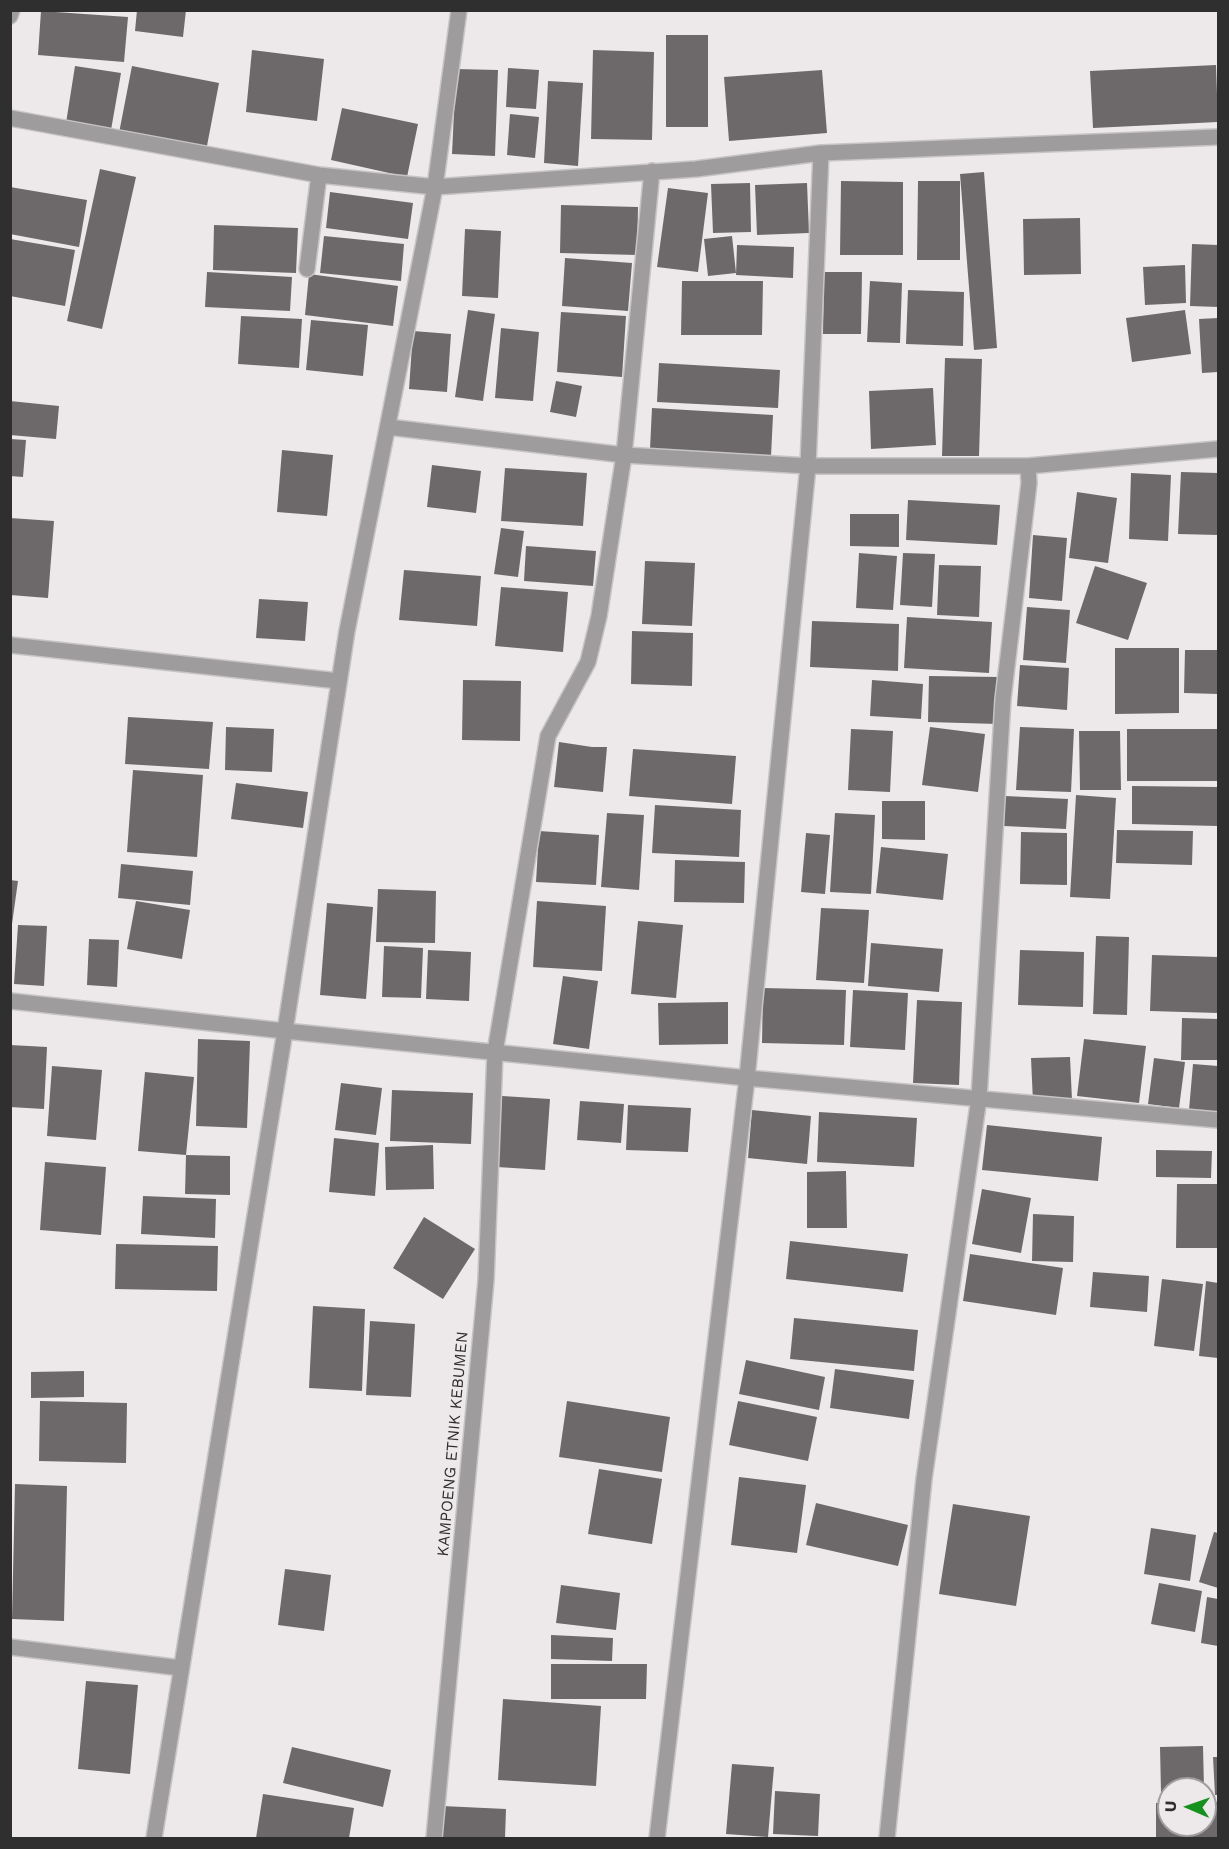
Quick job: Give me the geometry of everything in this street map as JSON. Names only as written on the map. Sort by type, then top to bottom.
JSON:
[{"type":"street","points":[[10,16],[12,10]]},
{"type":"street","points":[[154,1839],[285,1031],[346,631],[435,187],[459,10]]},
{"type":"street","points":[[10,118],[319,175],[435,187],[696,169],[821,153],[1218,136]]},
{"type":"street","points":[[657,1839],[747,1078],[808,466],[821,153]]},
{"type":"street","name":"KAMPOENG ETNIK KEBUMEN","points":[[434,1839],[486,1280],[495,1052],[548,736],[588,662],[599,616],[624,455],[652,171]]},
{"type":"street","points":[[307,269],[319,175]]},
{"type":"street","points":[[387,427],[624,455],[808,466],[1028,466],[1218,449]]},
{"type":"street","points":[[887,1839],[924,1479],[979,1098],[1003,699],[1029,483],[1028,466]]},
{"type":"street","points":[[10,645],[339,681]]},
{"type":"street","points":[[10,1001],[747,1078],[1218,1120]]},
{"type":"street","points":[[10,1647],[181,1668]]},
{"type":"building","points":[[137,10],[186,10],[183,37],[135,31]]},
{"type":"building","points":[[41,11],[128,17],[124,62],[38,55]]},
{"type":"building","points":[[666,35],[708,35],[708,127],[666,127]]},
{"type":"building","points":[[252,50],[324,59],[317,121],[246,112]]},
{"type":"building","points":[[593,50],[654,52],[652,140],[591,139]]},
{"type":"building","points":[[1216,65],[1218,122],[1093,128],[1090,71]]},
{"type":"building","points":[[75,66],[121,73],[111,130],[66,123]]},
{"type":"building","points":[[132,66],[219,83],[206,151],[119,133]]},
{"type":"building","points":[[508,68],[539,70],[536,109],[506,107]]},
{"type":"building","points":[[456,69],[498,70],[495,156],[452,154]]},
{"type":"building","points":[[822,70],[827,133],[729,141],[724,77]]},
{"type":"building","points":[[548,81],[583,83],[578,166],[544,163]]},
{"type":"building","points":[[342,108],[418,124],[407,177],[331,160]]},
{"type":"building","points":[[510,114],[539,117],[535,158],[507,155]]},
{"type":"building","points":[[100,169],[136,177],[102,329],[67,321]]},
{"type":"building","points":[[984,172],[997,348],[974,350],[960,174]]},
{"type":"building","points":[[841,181],[903,182],[903,255],[840,255]]},
{"type":"building","points":[[918,181],[960,181],[960,260],[917,260]]},
{"type":"building","points":[[750,183],[751,232],[713,233],[711,184]]},
{"type":"building","points":[[807,183],[809,233],[757,235],[755,185]]},
{"type":"building","points":[[10,187],[87,200],[79,247],[10,234]]},
{"type":"building","points":[[668,188],[708,193],[698,272],[657,267]]},
{"type":"building","points":[[330,192],[413,203],[408,239],[326,228]]},
{"type":"building","points":[[561,205],[638,207],[637,255],[560,253]]},
{"type":"building","points":[[1080,218],[1081,274],[1024,275],[1023,219]]},
{"type":"building","points":[[214,225],[298,228],[296,273],[213,270]]},
{"type":"building","points":[[465,229],[501,231],[498,298],[462,296]]},
{"type":"building","points":[[324,236],[404,244],[401,281],[320,273]]},
{"type":"building","points":[[732,236],[736,273],[708,276],[704,239]]},
{"type":"building","points":[[10,239],[75,250],[65,306],[10,296]]},
{"type":"building","points":[[1192,244],[1218,245],[1218,307],[1190,306]]},
{"type":"building","points":[[737,245],[794,247],[793,278],[736,275]]},
{"type":"building","points":[[565,258],[632,263],[628,311],[562,306]]},
{"type":"building","points":[[1185,265],[1186,303],[1145,305],[1143,267]]},
{"type":"building","points":[[207,272],[292,277],[290,311],[205,307]]},
{"type":"building","points":[[824,272],[862,272],[861,334],[823,334]]},
{"type":"building","points":[[309,274],[398,286],[393,326],[305,315]]},
{"type":"building","points":[[682,281],[763,281],[762,335],[681,335]]},
{"type":"building","points":[[870,281],[902,283],[900,343],[867,342]]},
{"type":"building","points":[[908,290],[964,292],[963,346],[906,344]]},
{"type":"building","points":[[468,310],[495,314],[483,401],[455,397]]},
{"type":"building","points":[[1185,310],[1191,354],[1132,362],[1126,318]]},
{"type":"building","points":[[561,312],[626,316],[622,377],[557,372]]},
{"type":"building","points":[[241,316],[302,319],[299,368],[238,364]]},
{"type":"building","points":[[1218,318],[1218,372],[1202,373],[1199,319]]},
{"type":"building","points":[[311,320],[368,325],[363,376],[306,370]]},
{"type":"building","points":[[501,328],[539,332],[533,401],[495,398]]},
{"type":"building","points":[[413,331],[451,334],[447,392],[409,389]]},
{"type":"building","points":[[945,358],[982,359],[979,456],[942,456]]},
{"type":"building","points":[[659,363],[780,370],[778,408],[657,402]]},
{"type":"building","points":[[556,381],[582,386],[576,417],[550,412]]},
{"type":"building","points":[[933,388],[936,445],[871,449],[869,391]]},
{"type":"building","points":[[10,401],[59,406],[56,439],[10,435]]},
{"type":"building","points":[[652,408],[773,415],[771,456],[650,449]]},
{"type":"building","points":[[10,439],[26,440],[23,477],[10,476]]},
{"type":"building","points":[[282,450],[333,455],[327,516],[277,512]]},
{"type":"building","points":[[432,465],[481,471],[476,513],[427,507]]},
{"type":"building","points":[[505,468],[587,473],[583,526],[501,521]]},
{"type":"building","points":[[1181,472],[1218,473],[1218,535],[1178,534]]},
{"type":"building","points":[[1131,473],[1171,475],[1168,541],[1129,539]]},
{"type":"building","points":[[1077,492],[1117,498],[1108,563],[1069,558]]},
{"type":"building","points":[[908,500],[1000,505],[997,545],[906,540]]},
{"type":"building","points":[[850,514],[899,514],[899,547],[850,546]]},
{"type":"building","points":[[10,518],[54,521],[48,598],[10,595]]},
{"type":"building","points":[[501,528],[524,531],[518,577],[494,574]]},
{"type":"building","points":[[1033,535],[1067,538],[1062,601],[1029,598]]},
{"type":"building","points":[[526,546],[596,551],[593,586],[524,581]]},
{"type":"building","points":[[859,553],[897,556],[893,610],[856,608]]},
{"type":"building","points":[[903,553],[935,554],[932,607],[900,605]]},
{"type":"building","points":[[645,561],[695,563],[692,626],[642,624]]},
{"type":"building","points":[[939,565],[981,566],[979,617],[937,615]]},
{"type":"building","points":[[1095,566],[1147,583],[1128,640],[1076,623]]},
{"type":"building","points":[[404,570],[481,576],[477,626],[399,620]]},
{"type":"building","points":[[501,587],[568,592],[563,652],[495,646]]},
{"type":"building","points":[[259,599],[308,602],[305,641],[256,638]]},
{"type":"building","points":[[1027,607],[1070,610],[1066,663],[1023,660]]},
{"type":"building","points":[[907,617],[992,622],[989,673],[904,668]]},
{"type":"building","points":[[812,621],[899,624],[898,671],[810,667]]},
{"type":"building","points":[[632,631],[693,633],[692,686],[631,684]]},
{"type":"building","points":[[1115,648],[1179,648],[1179,713],[1115,714]]},
{"type":"building","points":[[1185,650],[1218,650],[1218,694],[1184,693]]},
{"type":"building","points":[[1020,665],[1069,668],[1067,710],[1017,706]]},
{"type":"building","points":[[929,676],[999,677],[998,724],[928,722]]},
{"type":"building","points":[[463,680],[521,681],[520,741],[462,740]]},
{"type":"building","points":[[872,680],[923,684],[921,719],[870,716]]},
{"type":"building","points":[[128,717],[213,722],[209,769],[125,764]]},
{"type":"building","points":[[226,727],[274,729],[272,772],[225,770]]},
{"type":"building","points":[[930,727],[985,734],[978,792],[922,785]]},
{"type":"building","points":[[1020,727],[1074,729],[1071,792],[1016,790]]},
{"type":"building","points":[[851,729],[893,731],[890,792],[848,790]]},
{"type":"building","points":[[1127,729],[1218,729],[1218,781],[1127,781]]},
{"type":"building","points":[[1079,731],[1120,731],[1121,790],[1080,790]]},
{"type":"building","points":[[559,742],[607,747],[603,792],[554,787]]},
{"type":"building","points":[[633,749],[736,756],[732,804],[629,796]]},
{"type":"building","points":[[133,770],[203,775],[197,857],[127,852]]},
{"type":"building","points":[[236,783],[308,792],[303,828],[231,819]]},
{"type":"building","points":[[1132,786],[1218,787],[1218,826],[1132,824]]},
{"type":"building","points":[[1076,795],[1116,798],[1110,899],[1070,897]]},
{"type":"building","points":[[1005,796],[1068,799],[1066,829],[1004,826]]},
{"type":"building","points":[[882,801],[925,801],[925,840],[882,839]]},
{"type":"building","points":[[655,805],[741,810],[739,857],[652,853]]},
{"type":"building","points":[[607,813],[644,815],[639,890],[601,887]]},
{"type":"building","points":[[835,813],[875,815],[871,894],[830,892]]},
{"type":"building","points":[[1117,830],[1193,831],[1192,865],[1116,863]]},
{"type":"building","points":[[539,831],[599,835],[596,885],[536,882]]},
{"type":"building","points":[[1021,832],[1067,833],[1067,885],[1020,884]]},
{"type":"building","points":[[806,833],[830,835],[825,894],[801,892]]},
{"type":"building","points":[[881,847],[948,854],[943,900],[876,893]]},
{"type":"building","points":[[675,860],[745,862],[744,903],[674,902]]},
{"type":"building","points":[[121,864],[193,871],[190,905],[118,898]]},
{"type":"building","points":[[10,880],[18,881],[12,924],[10,923]]},
{"type":"building","points":[[378,889],[436,891],[435,943],[376,942]]},
{"type":"building","points":[[136,901],[190,910],[182,959],[127,949]]},
{"type":"building","points":[[537,901],[606,906],[602,971],[533,967]]},
{"type":"building","points":[[327,903],[373,907],[366,999],[320,995]]},
{"type":"building","points":[[821,908],[869,910],[864,983],[816,980]]},
{"type":"building","points":[[638,921],[683,925],[676,998],[631,994]]},
{"type":"building","points":[[18,925],[47,926],[44,986],[14,984]]},
{"type":"building","points":[[1096,936],[1129,937],[1127,1015],[1093,1014]]},
{"type":"building","points":[[89,939],[119,940],[117,987],[87,985]]},
{"type":"building","points":[[871,943],[943,949],[939,992],[868,986]]},
{"type":"building","points":[[384,946],[423,948],[421,998],[382,997]]},
{"type":"building","points":[[428,950],[471,952],[469,1001],[426,999]]},
{"type":"building","points":[[1020,950],[1084,952],[1083,1007],[1018,1005]]},
{"type":"building","points":[[1152,955],[1218,957],[1218,1013],[1150,1011]]},
{"type":"building","points":[[563,976],[598,981],[589,1049],[553,1044]]},
{"type":"building","points":[[763,988],[846,990],[844,1045],[762,1043]]},
{"type":"building","points":[[853,990],[908,993],[905,1050],[850,1047]]},
{"type":"building","points":[[917,1000],[962,1002],[959,1085],[913,1083]]},
{"type":"building","points":[[728,1002],[728,1044],[659,1045],[658,1003]]},
{"type":"building","points":[[1182,1018],[1218,1019],[1218,1060],[1181,1060]]},
{"type":"building","points":[[198,1039],[250,1041],[247,1128],[196,1126]]},
{"type":"building","points":[[1084,1039],[1146,1046],[1139,1103],[1077,1096]]},
{"type":"building","points":[[10,1045],[47,1047],[44,1109],[10,1107]]},
{"type":"building","points":[[1070,1057],[1072,1100],[1033,1102],[1031,1058]]},
{"type":"building","points":[[1154,1058],[1185,1062],[1179,1108],[1148,1104]]},
{"type":"building","points":[[1193,1064],[1218,1066],[1218,1112],[1189,1110]]},
{"type":"building","points":[[52,1066],[102,1070],[96,1140],[47,1136]]},
{"type":"building","points":[[145,1072],[194,1077],[186,1155],[138,1151]]},
{"type":"building","points":[[341,1083],[382,1088],[376,1135],[335,1130]]},
{"type":"building","points":[[392,1090],[473,1093],[471,1144],[390,1141]]},
{"type":"building","points":[[502,1096],[550,1099],[545,1170],[497,1167]]},
{"type":"building","points":[[580,1101],[624,1104],[621,1143],[577,1140]]},
{"type":"building","points":[[628,1105],[691,1108],[688,1152],[626,1150]]},
{"type":"building","points":[[752,1110],[811,1116],[807,1164],[748,1158]]},
{"type":"building","points":[[819,1112],[917,1118],[914,1167],[817,1162]]},
{"type":"building","points":[[987,1125],[1102,1137],[1098,1181],[982,1170]]},
{"type":"building","points":[[334,1138],[379,1143],[375,1196],[329,1192]]},
{"type":"building","points":[[433,1145],[434,1189],[386,1190],[385,1147]]},
{"type":"building","points":[[1156,1150],[1212,1151],[1211,1178],[1156,1177]]},
{"type":"building","points":[[186,1155],[230,1156],[230,1195],[185,1194]]},
{"type":"building","points":[[45,1162],[106,1167],[101,1235],[40,1230]]},
{"type":"building","points":[[846,1171],[847,1228],[807,1228],[807,1172]]},
{"type":"building","points":[[1177,1184],[1218,1184],[1218,1248],[1176,1248]]},
{"type":"building","points":[[982,1189],[1031,1198],[1021,1253],[972,1244]]},
{"type":"building","points":[[143,1196],[216,1199],[215,1238],[141,1234]]},
{"type":"building","points":[[1033,1214],[1074,1216],[1073,1262],[1032,1261]]},
{"type":"building","points":[[424,1217],[475,1249],[443,1299],[393,1268]]},
{"type":"building","points":[[790,1241],[908,1254],[903,1292],[786,1279]]},
{"type":"building","points":[[116,1244],[218,1246],[217,1291],[115,1289]]},
{"type":"building","points":[[970,1254],[1063,1268],[1056,1315],[963,1301]]},
{"type":"building","points":[[1093,1272],[1149,1276],[1147,1312],[1090,1307]]},
{"type":"building","points":[[1162,1279],[1203,1284],[1194,1351],[1154,1346]]},
{"type":"building","points":[[1206,1281],[1218,1283],[1218,1358],[1199,1356]]},
{"type":"building","points":[[313,1306],[365,1309],[362,1391],[309,1388]]},
{"type":"building","points":[[794,1318],[918,1330],[914,1371],[790,1359]]},
{"type":"building","points":[[370,1321],[415,1324],[411,1397],[366,1395]]},
{"type":"building","points":[[746,1360],[825,1377],[819,1410],[739,1394]]},
{"type":"building","points":[[835,1369],[914,1380],[909,1419],[830,1408]]},
{"type":"building","points":[[84,1371],[84,1397],[31,1398],[31,1372]]},
{"type":"building","points":[[40,1401],[127,1403],[126,1463],[39,1461]]},
{"type":"building","points":[[567,1401],[670,1417],[662,1472],[559,1457]]},
{"type":"building","points":[[738,1401],[817,1417],[808,1461],[729,1445]]},
{"type":"building","points":[[599,1469],[662,1479],[652,1544],[588,1534]]},
{"type":"building","points":[[739,1477],[806,1485],[797,1553],[731,1545]]},
{"type":"building","points":[[15,1484],[67,1486],[64,1621],[12,1619]]},
{"type":"building","points":[[816,1503],[908,1525],[898,1566],[806,1545]]},
{"type":"building","points":[[953,1504],[1030,1516],[1016,1606],[939,1594]]},
{"type":"building","points":[[1151,1528],[1196,1535],[1190,1581],[1144,1574]]},
{"type":"building","points":[[1214,1532],[1218,1533],[1218,1588],[1199,1582]]},
{"type":"building","points":[[285,1569],[331,1575],[324,1631],[278,1625]]},
{"type":"building","points":[[1159,1583],[1202,1591],[1195,1632],[1151,1624]]},
{"type":"building","points":[[561,1585],[620,1593],[616,1630],[556,1623]]},
{"type":"building","points":[[1207,1597],[1218,1599],[1218,1646],[1201,1643]]},
{"type":"building","points":[[551,1635],[613,1638],[612,1661],[551,1659]]},
{"type":"building","points":[[551,1664],[647,1664],[646,1699],[551,1699]]},
{"type":"building","points":[[86,1681],[138,1685],[130,1774],[78,1769]]},
{"type":"building","points":[[503,1699],[601,1706],[596,1786],[498,1780]]},
{"type":"building","points":[[1203,1746],[1204,1777],[1161,1777],[1160,1747]]},
{"type":"building","points":[[292,1747],[391,1770],[383,1807],[283,1783]]},
{"type":"building","points":[[1213,1757],[1218,1757],[1218,1795],[1217,1777],[1214,1777]]},
{"type":"building","points":[[732,1764],[774,1767],[768,1837],[726,1834]]},
{"type":"building","points":[[775,1791],[820,1794],[818,1836],[773,1834]]},
{"type":"building","points":[[263,1794],[354,1808],[349,1838],[256,1838]]},
{"type":"building","points":[[1218,1802],[1218,1838],[1156,1838],[1156,1803],[1157,1837],[1217,1837]]},
{"type":"building","points":[[442,1806],[506,1809],[505,1838],[440,1838]]}]
